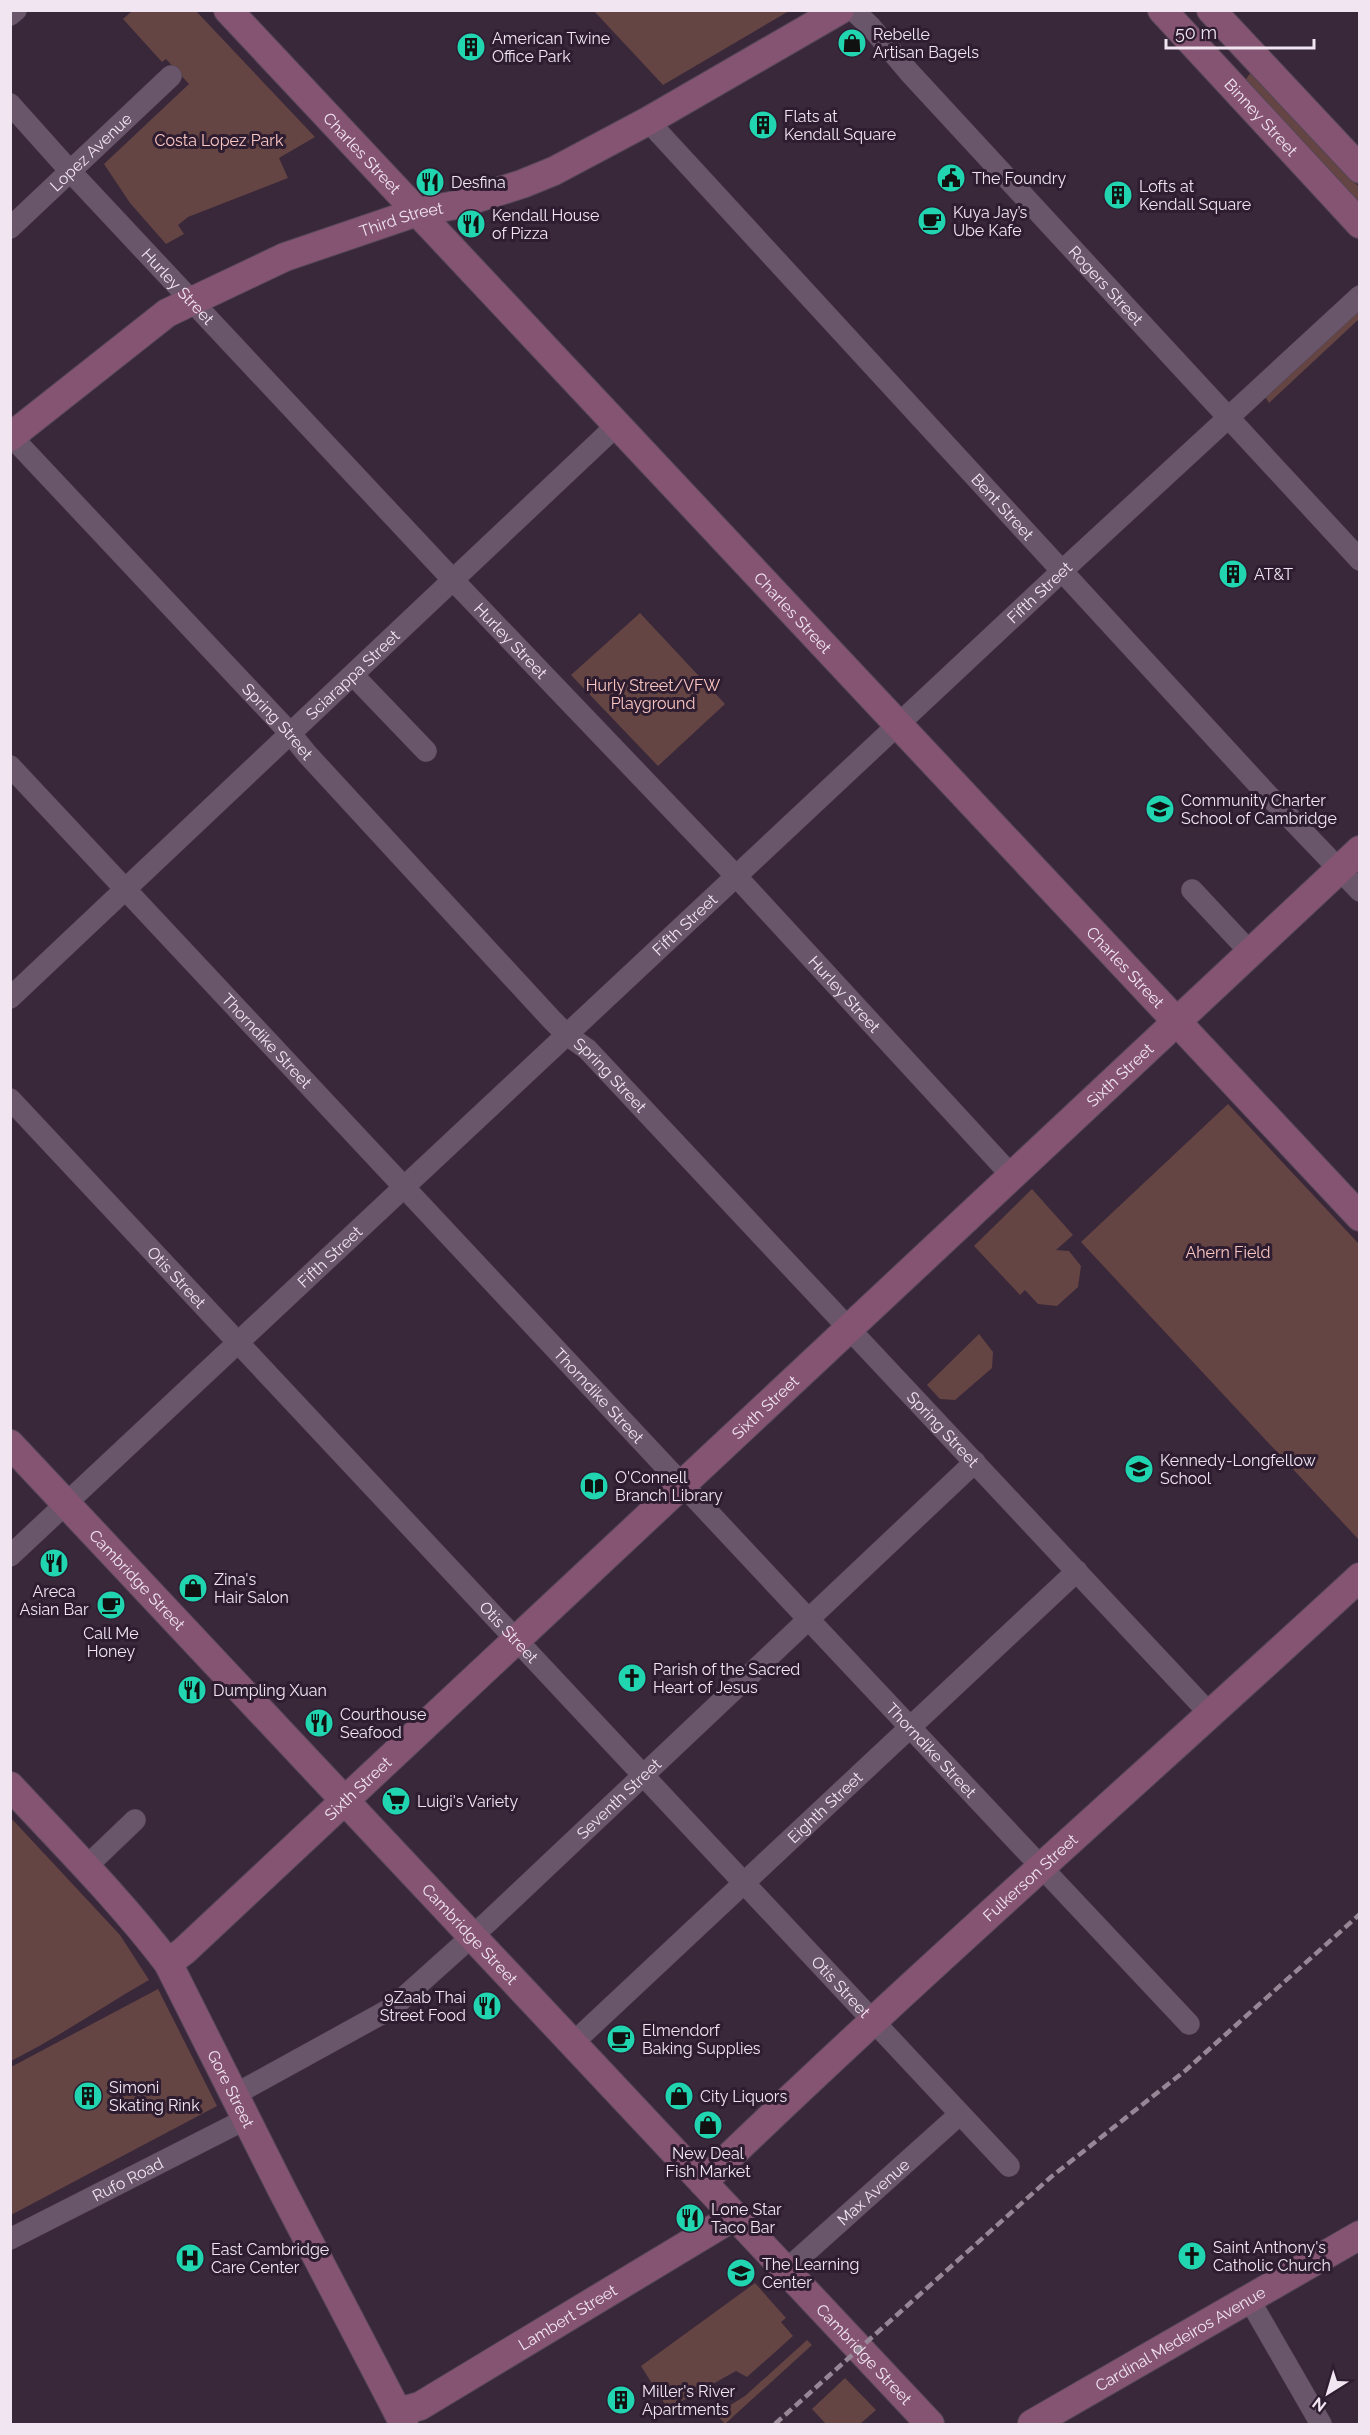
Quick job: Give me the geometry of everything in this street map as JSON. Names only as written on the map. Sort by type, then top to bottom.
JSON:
[{"type":"street","points":[[10,15],[15,10]]},
{"type":"street","name":"Charles Street","points":[[228,10],[1359,1217]]},
{"type":"street","name":"Third Street","points":[[11,436],[167,313],[285,257],[417,212],[456,205],[522,184],[587,155],[840,10]]},
{"type":"street","name":"Rogers Street","points":[[853,10],[1359,560]]},
{"type":"street","name":"Binney Street","points":[[1162,10],[1359,224]]},
{"type":"street","points":[[1211,10],[1359,170]]},
{"type":"street","name":"Lopez Avenue","points":[[10,228],[171,76]]},
{"type":"street","name":"Hurley Street","points":[[10,104],[453,580],[736,876],[1012,1176]]},
{"type":"street","name":"Bent Street","points":[[648,122],[1359,891]]},
{"type":"street","name":"Fifth Street","points":[[10,1556],[239,1344],[898,724],[1359,296]]},
{"type":"street","name":"Sciarappa Street","points":[[10,998],[617,425]]},
{"type":"street","name":"Spring Street","points":[[11,436],[290,733],[567,1035],[587,1048],[1211,1715]]},
{"type":"street","points":[[353,675],[426,751]]},
{"type":"street","name":"Thorndike Street","points":[[10,766],[911,1726],[1041,1868],[1190,2024]]},
{"type":"street","name":"Sixth Street","points":[[168,1963],[184,1951],[518,1640],[1359,850]]},
{"type":"street","points":[[1192,890],[1250,952]]},
{"type":"street","name":"Otis Street","points":[[10,1100],[1008,2166]]},
{"type":"street","name":"Cambridge Street","points":[[10,1444],[930,2424]]},
{"type":"street","name":"Seventh Street","points":[[240,2107],[392,2008],[472,1936],[975,1462]]},
{"type":"street","name":"Eighth Street","points":[[573,2043],[1077,1571]]},
{"type":"street","name":"Fulkerson Street","points":[[703,2182],[872,2021],[1211,1715],[1359,1577]]},
{"type":"street","name":"Gore Street","points":[[10,1786],[86,1867],[150,1939],[168,1963],[401,2418]]},
{"type":"street","points":[[86,1867],[135,1820]]},
{"type":"street","name":"Rufo Road","points":[[10,2239],[240,2107]]},
{"type":"street","name":"Max Avenue","points":[[786,2270],[960,2114]]},
{"type":"street","name":"Lambert Street","points":[[401,2418],[735,2216]]},
{"type":"street","name":"Cardinal Medeiros Avenue","points":[[1032,2424],[1359,2235]]},
{"type":"street","points":[[1249,2299],[1321,2424]]},
{"type":"green space","name":"Costa Lopez Park","points":[[132,11],[196,11],[315,137],[279,158],[288,178],[188,217],[178,225],[184,234],[166,244],[130,203],[104,164],[189,84],[166,59],[162,62],[123,19]]},
{"type":"green space","points":[[594,11],[789,11],[663,85]]},
{"type":"green space","points":[[1251,72],[1359,187],[1359,206],[1244,82]]},
{"type":"green space","points":[[1359,307],[1359,319],[1269,403],[1265,396]]},
{"type":"green space","name":"Hurly Street/VFW Playground","points":[[640,613],[725,704],[658,766],[571,675]]},
{"type":"green space","name":"Ahern Field","points":[[1228,1104],[1359,1244],[1359,1540],[1081,1242]]},
{"type":"green space","points":[[1032,1189],[1073,1235],[1056,1250],[1069,1251],[1081,1266],[1078,1287],[1057,1306],[1038,1304],[1025,1290],[1020,1295],[974,1246]]},
{"type":"green space","points":[[979,1334],[993,1352],[992,1368],[955,1400],[940,1399],[927,1385]]},
{"type":"green space","points":[[11,1818],[120,1935],[149,1980],[11,2061]]},
{"type":"green space","name":"Simoni Skating Rink","points":[[158,1989],[217,2106],[11,2215],[11,2067]]},
{"type":"green space","points":[[755,2283],[786,2318],[781,2322],[793,2336],[747,2377],[736,2371],[668,2409],[641,2366]]},
{"type":"green space","points":[[807,2340],[812,2345],[725,2424],[716,2414],[745,2396]]},
{"type":"green space","points":[[845,2378],[876,2410],[860,2424],[826,2424],[812,2409]]},
{"type":"railway","points":[[775,2424],[1051,2177],[1186,2070],[1360,1914]]},
{"type":"place","name":"Rebelle Artisan Bagels","points":[[852,43]]},
{"type":"place","name":"American Twine Office Park","points":[[471,47]]},
{"type":"place","name":"Flats at Kendall Square","points":[[763,125]]},
{"type":"place","name":"The Foundry","points":[[951,178]]},
{"type":"place","name":"Desfina","points":[[430,182]]},
{"type":"place","name":"Lofts at Kendall Square","points":[[1118,195]]},
{"type":"place","name":"Kuya Jay’s Ube Kafe","points":[[932,221]]},
{"type":"place","name":"Kendall House of Pizza","points":[[471,224]]},
{"type":"place","name":"AT&T","points":[[1233,574]]},
{"type":"place","name":"Community Charter School of Cambridge","points":[[1160,809]]},
{"type":"place","name":"Kennedy-Longfellow School","points":[[1139,1469]]},
{"type":"place","name":"O'Connell Branch Library","points":[[594,1486]]},
{"type":"place","name":"Areca Asian Bar","points":[[54,1563]]},
{"type":"place","name":"Zina's Hair Salon","points":[[193,1588]]},
{"type":"place","name":"Call Me Honey","points":[[111,1605]]},
{"type":"place","name":"Parish of the Sacred Heart of Jesus","points":[[632,1678]]},
{"type":"place","name":"Dumpling Xuan","points":[[192,1690]]},
{"type":"place","name":"Courthouse Seafood","points":[[319,1723]]},
{"type":"place","name":"Luigi's Variety","points":[[396,1801]]},
{"type":"place","name":"9Zaab Thai Street Food","points":[[487,2006]]},
{"type":"place","name":"Elmendorf Baking Supplies","points":[[621,2039]]},
{"type":"place","name":"Simoni Skating Rink","points":[[88,2096]]},
{"type":"place","name":"City Liquors","points":[[679,2096]]},
{"type":"place","name":"New Deal Fish Market","points":[[708,2125]]},
{"type":"place","name":"Lone Star Taco Bar","points":[[690,2218]]},
{"type":"place","name":"Saint Anthony's Catholic Church","points":[[1192,2256]]},
{"type":"place","name":"East Cambridge Care Center","points":[[190,2258]]},
{"type":"place","name":"The Learning Center","points":[[741,2273]]},
{"type":"place","name":"Miller's River Apartments","points":[[621,2400]]}]
